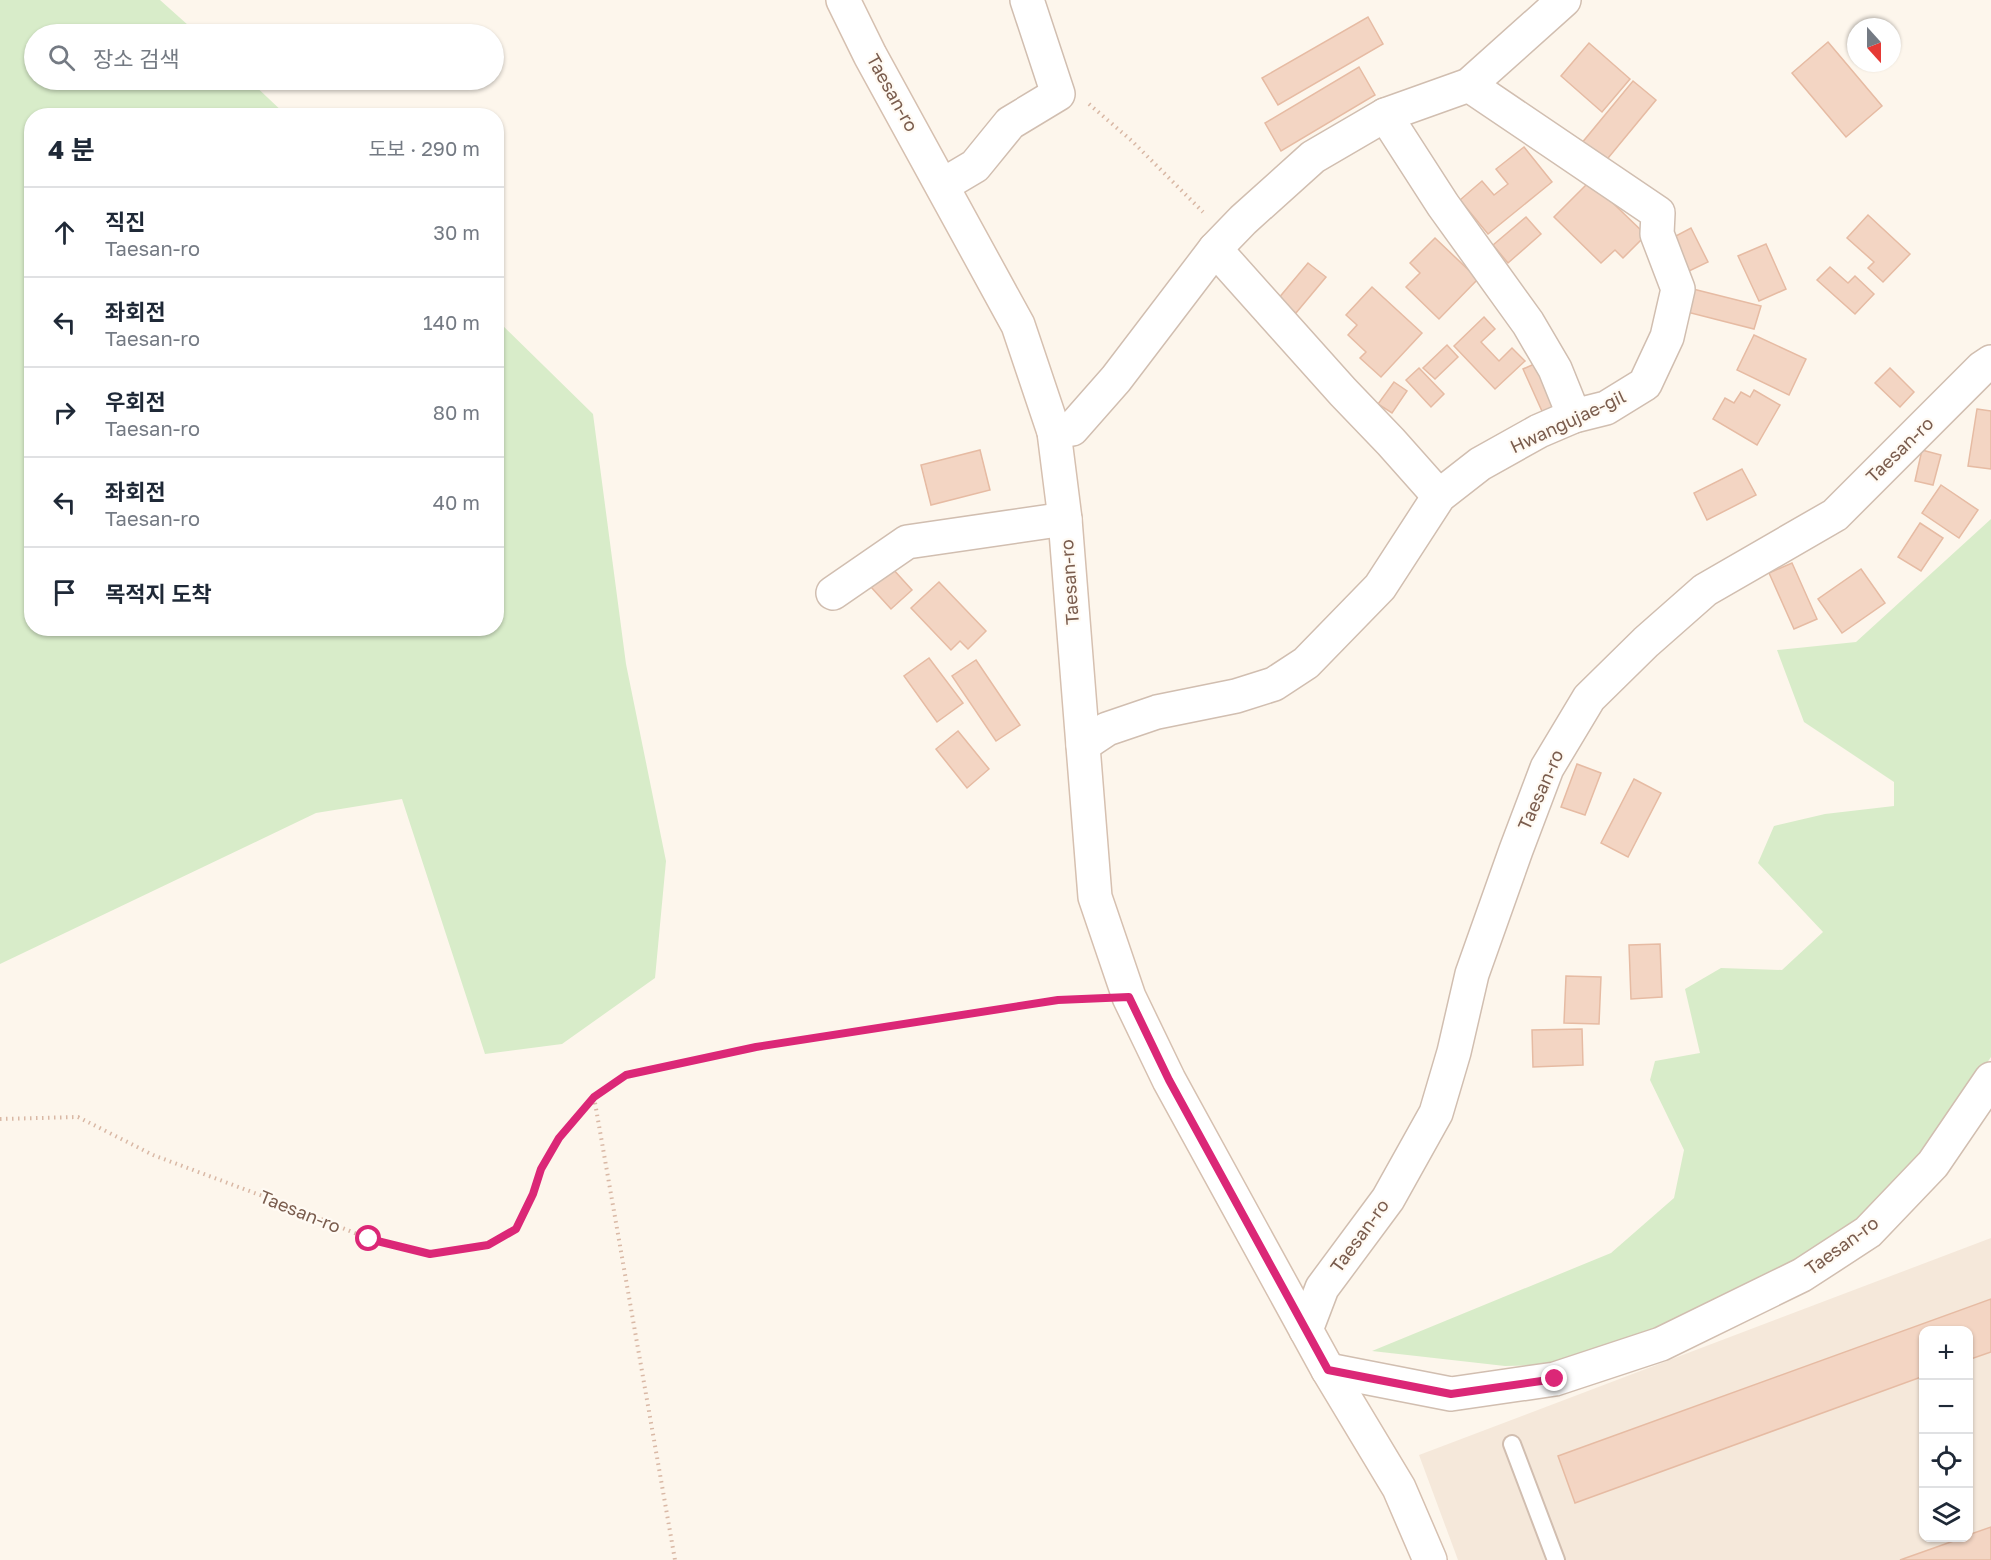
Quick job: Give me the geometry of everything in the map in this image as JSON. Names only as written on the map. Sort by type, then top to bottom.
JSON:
[{"type":"street","name":"Taesan-ro","points":[[843,0],[870,55],[1018,325],[1054,432],[1065,519],[1095,897],[1129,997],[1169,1080],[1306,1330],[1399,1488],[1430,1560]]},
{"type":"street","points":[[943,185],[975,166],[1010,123],[1058,94],[1028,0]]},
{"type":"street","points":[[1054,432],[1072,429],[1116,379],[1221,243],[1313,157],[1386,115],[1469,85],[1564,0]]},
{"type":"street","name":"Hwangujae-gil","points":[[1083,745],[1107,729],[1157,712],[1236,696],[1274,684],[1306,663],[1380,587],[1439,496],[1480,464],[1539,431],[1574,416],[1606,408],[1646,384],[1667,337],[1678,289],[1657,234],[1658,213],[1469,85]]},
{"type":"street","points":[[1386,115],[1443,205],[1528,323],[1555,369],[1574,416]]},
{"type":"street","points":[[1221,243],[1343,393],[1439,496]]},
{"type":"street","name":"Taesan-ro","points":[[1306,1330],[1322,1288],[1388,1199],[1436,1113],[1454,1052],[1472,974],[1516,850],[1547,768],[1589,698],[1646,642],[1705,590],[1835,515],[1982,368],[1991,362]]},
{"type":"street","points":[[833,593],[907,542],[1065,519]]},
{"type":"street","name":"Taesan-ro","points":[[1328,1370],[1451,1394],[1555,1379],[1661,1344],[1802,1275],[1868,1232],[1933,1164],[1991,1079]]},
{"type":"lane","points":[[1512,1444],[1556,1560]]},
{"type":"path","points":[[1058,94],[1080,97],[1132,141],[1221,243]]},
{"type":"path","name":"Taesan-ro","points":[[0,1119],[78,1117],[153,1155],[369,1239],[430,1254],[488,1245],[516,1229],[533,1194],[541,1169],[559,1138],[594,1097],[626,1075],[756,1047],[1058,1000],[1129,997]]},
{"type":"path","points":[[594,1097],[675,1560]]},
{"type":"shaded area","points":[[1991,1238],[1991,1560],[1458,1560],[1419,1455]]},
{"type":"green space","points":[[0,0],[160,0],[187,24],[24,24],[24,90],[260,90],[279,108],[24,108],[24,636],[504,636],[504,327],[593,414],[626,664],[666,861],[655,978],[562,1044],[485,1054],[402,799],[316,813],[0,964]]},
{"type":"green space","points":[[1991,519],[1991,1057],[1935,1139],[1870,1212],[1799,1261],[1668,1327],[1553,1365],[1505,1366],[1372,1351],[1611,1253],[1674,1198],[1684,1150],[1650,1080],[1655,1061],[1700,1053],[1685,989],[1721,968],[1782,970],[1823,932],[1758,863],[1774,826],[1825,814],[1894,806],[1894,782],[1804,722],[1777,650],[1856,642]]},
{"type":"building","points":[[1368,17],[1383,44],[1278,105],[1262,78]]},
{"type":"building","points":[[1828,42],[1847,65],[1847,72],[1853,72],[1882,106],[1846,137],[1792,73]]},
{"type":"building","points":[[1589,43],[1630,79],[1602,112],[1561,76]]},
{"type":"building","points":[[1359,67],[1375,95],[1281,151],[1265,123]]},
{"type":"building","points":[[1633,81],[1656,100],[1604,163],[1581,144]]},
{"type":"building","points":[[1524,147],[1552,182],[1488,234],[1460,200],[1482,181],[1494,195],[1508,184],[1496,169]]},
{"type":"building","points":[[1590,181],[1646,235],[1623,258],[1615,250],[1601,263],[1554,217]]},
{"type":"building","points":[[1868,215],[1910,254],[1883,282],[1868,268],[1874,262],[1847,238]]},
{"type":"building","points":[[1526,217],[1541,234],[1508,263],[1493,245]]},
{"type":"building","points":[[1691,228],[1708,262],[1687,272],[1670,239]]},
{"type":"building","points":[[1435,238],[1478,279],[1439,319],[1406,287],[1420,273],[1410,263]]},
{"type":"building","points":[[1766,244],[1786,289],[1759,301],[1738,256]]},
{"type":"building","points":[[1308,263],[1326,277],[1296,313],[1278,299]]},
{"type":"building","points":[[1830,267],[1848,283],[1855,276],[1874,294],[1855,314],[1817,280]]},
{"type":"building","points":[[1372,287],[1422,333],[1381,377],[1360,358],[1366,352],[1348,335],[1357,325],[1346,315]]},
{"type":"building","points":[[1693,289],[1761,306],[1754,329],[1687,312]]},
{"type":"building","points":[[1484,317],[1495,329],[1481,342],[1499,361],[1512,348],[1525,361],[1495,389],[1454,346]]},
{"type":"building","points":[[1754,335],[1806,359],[1789,395],[1737,370]]},
{"type":"building","points":[[1447,345],[1458,357],[1435,379],[1423,368]]},
{"type":"building","points":[[1541,361],[1564,412],[1546,420],[1523,369]]},
{"type":"building","points":[[1419,368],[1444,394],[1431,407],[1406,380]]},
{"type":"building","points":[[1890,368],[1914,392],[1900,407],[1875,383]]},
{"type":"building","points":[[1394,382],[1407,391],[1392,413],[1378,404]]},
{"type":"building","points":[[1754,390],[1780,405],[1757,445],[1713,419],[1725,398],[1734,403],[1741,392],[1750,397]]},
{"type":"building","points":[[1977,409],[1991,411],[1991,469],[1968,466]]},
{"type":"building","points":[[980,450],[990,490],[931,505],[921,465]]},
{"type":"building","points":[[1922,450],[1941,455],[1933,485],[1915,481]]},
{"type":"building","points":[[1742,469],[1756,495],[1707,520],[1694,493]]},
{"type":"building","points":[[1941,485],[1978,510],[1959,538],[1922,513]]},
{"type":"building","points":[[1920,523],[1943,538],[1921,571],[1898,557]]},
{"type":"building","points":[[1792,563],[1817,619],[1794,629],[1769,573]]},
{"type":"building","points":[[892,568],[912,590],[891,609],[871,587]]},
{"type":"building","points":[[1861,569],[1885,603],[1842,633],[1818,599]]},
{"type":"building","points":[[939,582],[986,631],[968,649],[960,641],[951,650],[911,608]]},
{"type":"building","points":[[929,658],[963,703],[937,722],[904,676]]},
{"type":"building","points":[[976,660],[1020,725],[996,741],[952,676]]},
{"type":"building","points":[[958,731],[989,769],[967,788],[936,749]]},
{"type":"building","points":[[1577,764],[1601,773],[1585,815],[1561,807]]},
{"type":"building","points":[[1634,779],[1661,793],[1628,857],[1601,843]]},
{"type":"building","points":[[1660,944],[1662,997],[1631,999],[1629,945]]},
{"type":"building","points":[[1566,976],[1601,977],[1599,1024],[1564,1023]]},
{"type":"building","points":[[1582,1029],[1583,1065],[1533,1067],[1532,1030]]},
{"type":"building","points":[[1991,1299],[1991,1352],[1973,1358],[1973,1326],[1919,1326],[1919,1378],[1575,1503],[1558,1456]]},
{"type":"building","points":[[1991,1527],[1991,1560],[1900,1560],[1951,1542],[1973,1542],[1973,1533]]},
{"type":"route","points":[[369,1239],[430,1254],[488,1245],[516,1229],[533,1194],[541,1169],[559,1138],[594,1097],[626,1075],[756,1047],[1058,1000],[1129,997],[1169,1080],[1328,1370],[1451,1394],[1555,1379]]}]
